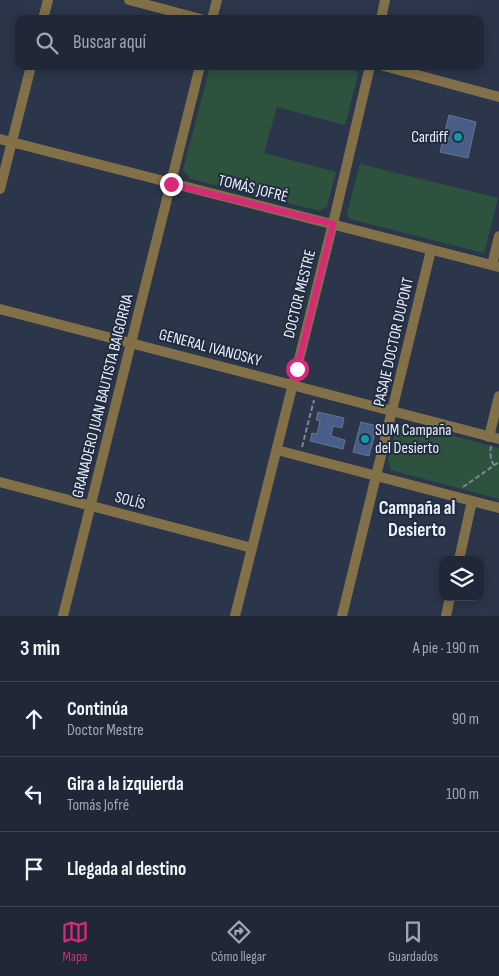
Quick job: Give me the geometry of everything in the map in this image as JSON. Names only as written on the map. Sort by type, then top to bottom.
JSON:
[{"type":"street","points":[[44,15],[48,0]]},
{"type":"street","points":[[129,0],[186,15]]},
{"type":"street","points":[[213,15],[217,0]]},
{"type":"street","points":[[382,15],[386,0]]},
{"type":"street","points":[[0,189],[30,70]]},
{"type":"street","name":"GRANADERO JUAN BAUTISTA BAIGORRIA","points":[[63,616],[199,70]]},
{"type":"street","name":"DOCTOR MESTRE","points":[[235,616],[333,224],[369,70]]},
{"type":"street","points":[[399,70],[499,97]]},
{"type":"street","name":"TOMÁS JOFRÉ","points":[[0,139],[496,266]]},
{"type":"street","points":[[496,266],[499,236]]},
{"type":"street","name":"PASAJE DOCTOR DUPONT","points":[[342,616],[431,250]]},
{"type":"street","name":"GENERAL IVANOSKY","points":[[0,309],[393,412],[493,441]]},
{"type":"street","points":[[493,441],[499,396]]},
{"type":"street","points":[[277,450],[499,508]]},
{"type":"street","name":"SOLÍS","points":[[0,482],[252,548]]},
{"type":"street","points":[[460,556],[472,501]]},
{"type":"street","points":[[446,616],[449,601]]},
{"type":"path","points":[[302,447],[314,400]]},
{"type":"path","points":[[493,441],[490,453],[491,461],[494,465]]},
{"type":"path","points":[[461,488],[499,462]]},
{"type":"green space","points":[[209,70],[356,70],[358,75],[345,125],[277,107],[264,153],[336,172],[327,206],[320,211],[191,179],[183,170]]},
{"type":"green space","points":[[360,164],[498,198],[484,253],[349,219],[347,213]]},
{"type":"green space","points":[[405,423],[499,448],[499,499],[391,470],[388,460],[396,429]]},
{"type":"building","name":"Cardiff","points":[[449,115],[476,122],[468,158],[440,152]]},
{"type":"building","points":[[318,412],[344,418],[342,428],[333,426],[331,436],[345,440],[343,449],[310,441],[312,433],[317,434],[320,421],[316,420]]},
{"type":"building","name":"SUM Campaña del Desierto","points":[[361,422],[377,426],[369,456],[353,452]]},
{"type":"place","name":"Cardiff","points":[[458,137]]},
{"type":"place","name":"SUM Campaña del Desierto","points":[[365,439]]},
{"type":"district","name":"Campaña al Desierto","points":[[417,519]]},
{"type":"route","points":[[171,184],[333,224],[297,369]]}]
